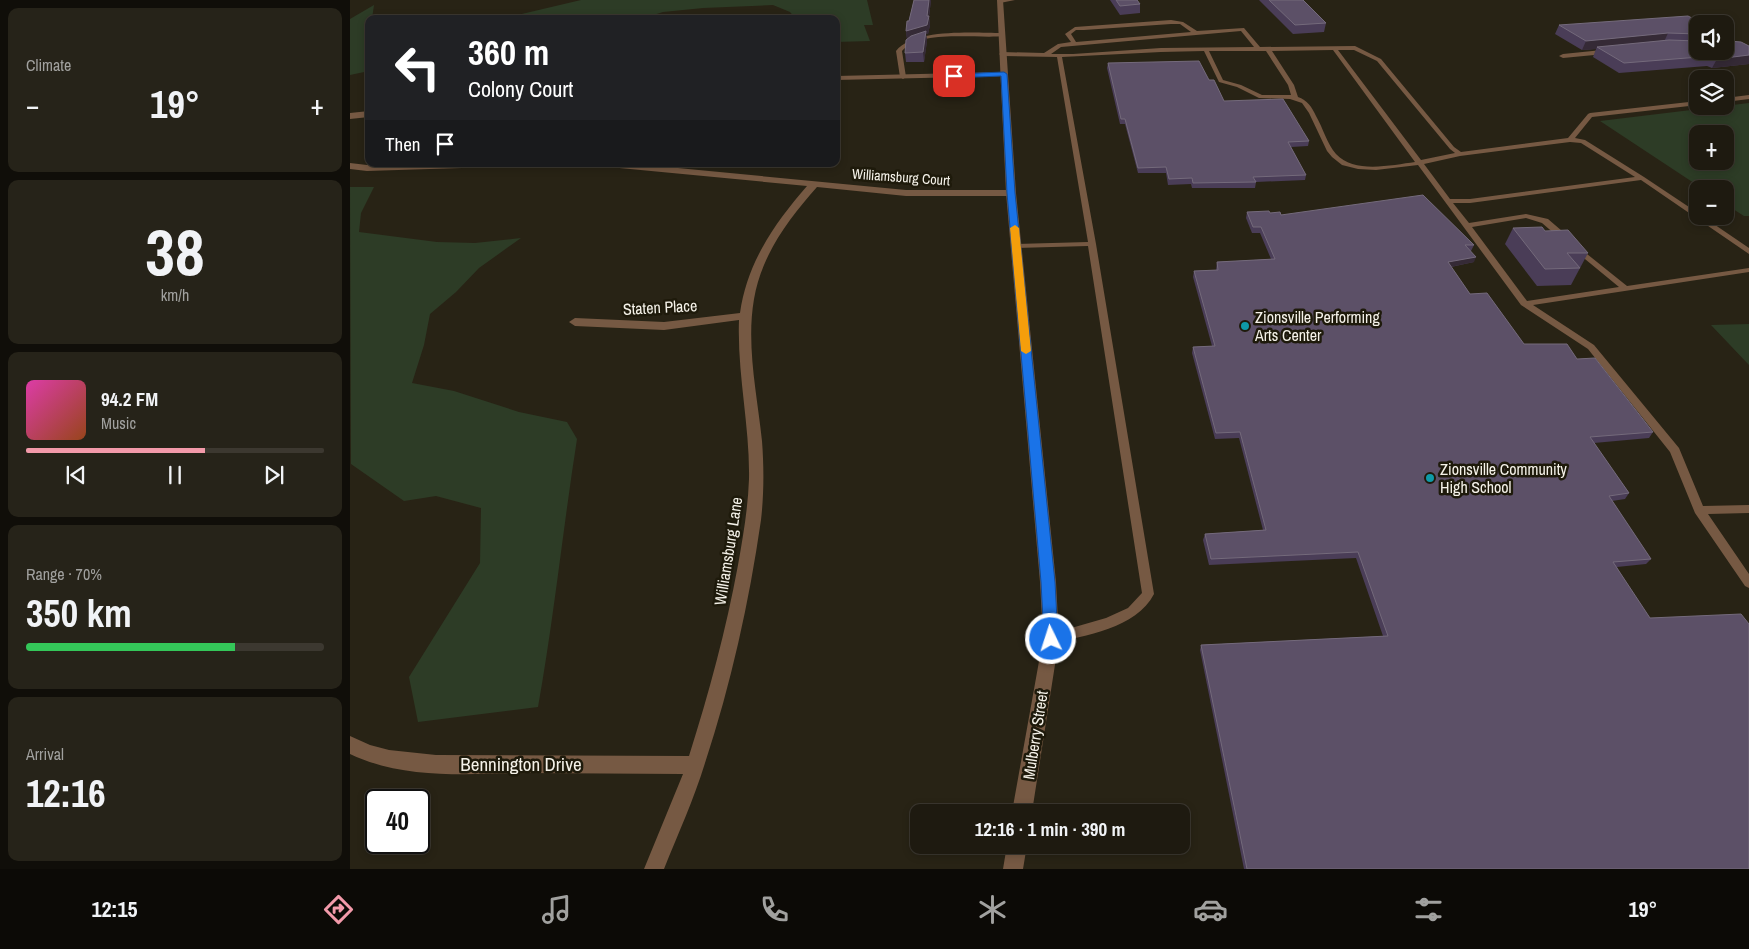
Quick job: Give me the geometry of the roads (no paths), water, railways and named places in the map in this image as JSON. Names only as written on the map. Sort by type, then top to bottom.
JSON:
[{"type":"street","name":"Mulberry Street","points":[[1004,0],[1002,54],[1011,193],[1047,572],[1051,639],[1023,804]]},
{"type":"street","points":[[1563,56],[1618,50]]},
{"type":"street","points":[[840,78],[903,78],[1004,74]]},
{"type":"street","points":[[350,116],[365,114]]},
{"type":"street","points":[[350,166],[367,168],[398,167]]},
{"type":"street","name":"Williamsburg Court","points":[[640,167],[906,193],[1011,193]]},
{"type":"street","name":"Williamsburg Lane","points":[[654,869],[695,765],[719,688],[732,633],[754,519],[755,443],[744,336],[753,278],[766,250],[798,203],[814,184]]},
{"type":"street","name":"Staten Place","points":[[575,322],[664,326],[746,316]]},
{"type":"street","name":"Bennington Drive","points":[[350,745],[392,760],[437,763],[695,765]]},
{"type":"street","points":[[1013,869],[1016,854]]},
{"type":"lane","points":[[905,0],[914,0]]},
{"type":"lane","points":[[1075,44],[1068,34],[1075,29],[1084,28],[1171,22],[1181,23],[1196,33]]},
{"type":"lane","points":[[1045,54],[1060,45],[1242,29],[1258,49]]},
{"type":"lane","points":[[903,78],[900,51],[906,42],[926,38],[1002,35]]},
{"type":"lane","points":[[1334,48],[1526,304],[1591,347],[1675,451],[1699,510],[1749,583]]},
{"type":"lane","points":[[1002,54],[1059,55],[1206,50],[1355,48],[1380,60],[1452,148],[1460,154]]},
{"type":"lane","points":[[1268,49],[1291,85],[1295,97]]},
{"type":"lane","points":[[1206,50],[1221,81],[1237,85],[1261,97],[1295,97],[1305,103],[1334,157],[1343,163],[1368,168],[1420,164],[1460,154],[1570,140],[1583,141],[1642,178],[1749,252]]},
{"type":"lane","points":[[1051,639],[1108,623],[1132,612],[1148,594],[1092,244],[1059,55]]},
{"type":"lane","points":[[1734,99],[1749,97]]},
{"type":"lane","points":[[1570,140],[1590,115],[1689,104]]},
{"type":"lane","points":[[1448,201],[1470,201],[1642,178]]},
{"type":"lane","points":[[1467,226],[1526,216],[1545,221],[1626,289]]},
{"type":"lane","points":[[1016,246],[1092,244]]},
{"type":"lane","points":[[1526,304],[1749,270]]},
{"type":"lane","points":[[1699,510],[1749,508]]},
{"type":"place","name":"Zionsville Performing Arts Center","points":[[1245,326]]},
{"type":"place","name":"Zionsville Community High School","points":[[1430,478]]}]
